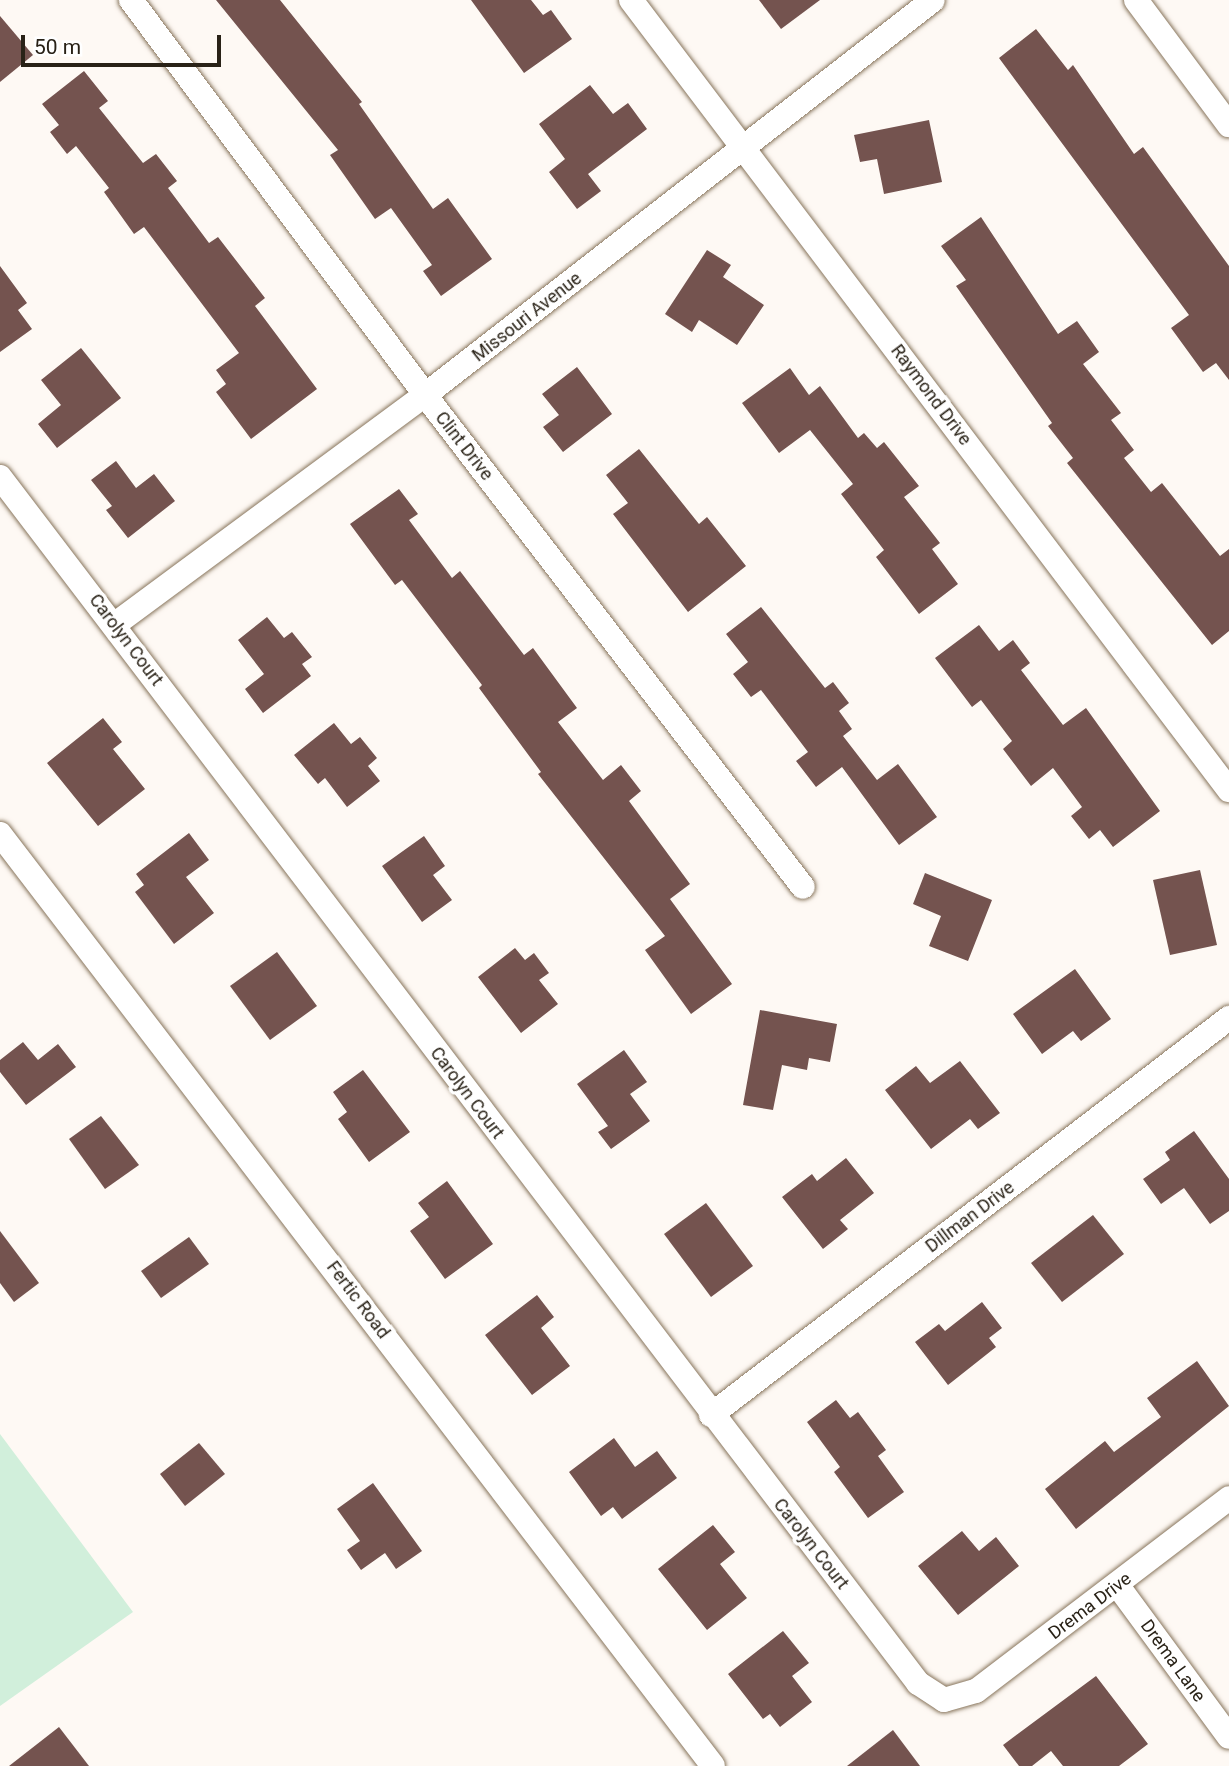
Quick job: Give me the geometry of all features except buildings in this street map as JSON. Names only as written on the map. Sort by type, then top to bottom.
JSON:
[{"type":"street","name":"Clint Drive","points":[[131,0],[425,396],[803,887]]},
{"type":"street","name":"Raymond Drive","points":[[631,0],[1229,790]]},
{"type":"street","name":"Missouri Avenue","points":[[114,625],[425,396],[933,0]]},
{"type":"street","points":[[1136,0],[1229,125]]},
{"type":"street","name":"Carolyn Court","points":[[0,477],[918,1684],[944,1700]]},
{"type":"street","name":"Fertic Road","points":[[0,834],[713,1766]]},
{"type":"street","name":"Dillman Drive","points":[[711,1415],[1229,1018]]},
{"type":"street","name":"Drema Drive","points":[[944,1700],[976,1691],[1118,1586],[1229,1498]]},
{"type":"street","name":"Drema Lane","points":[[1118,1586],[1229,1737]]},
{"type":"green space","points":[[0,1434],[133,1612],[0,1706]]}]
